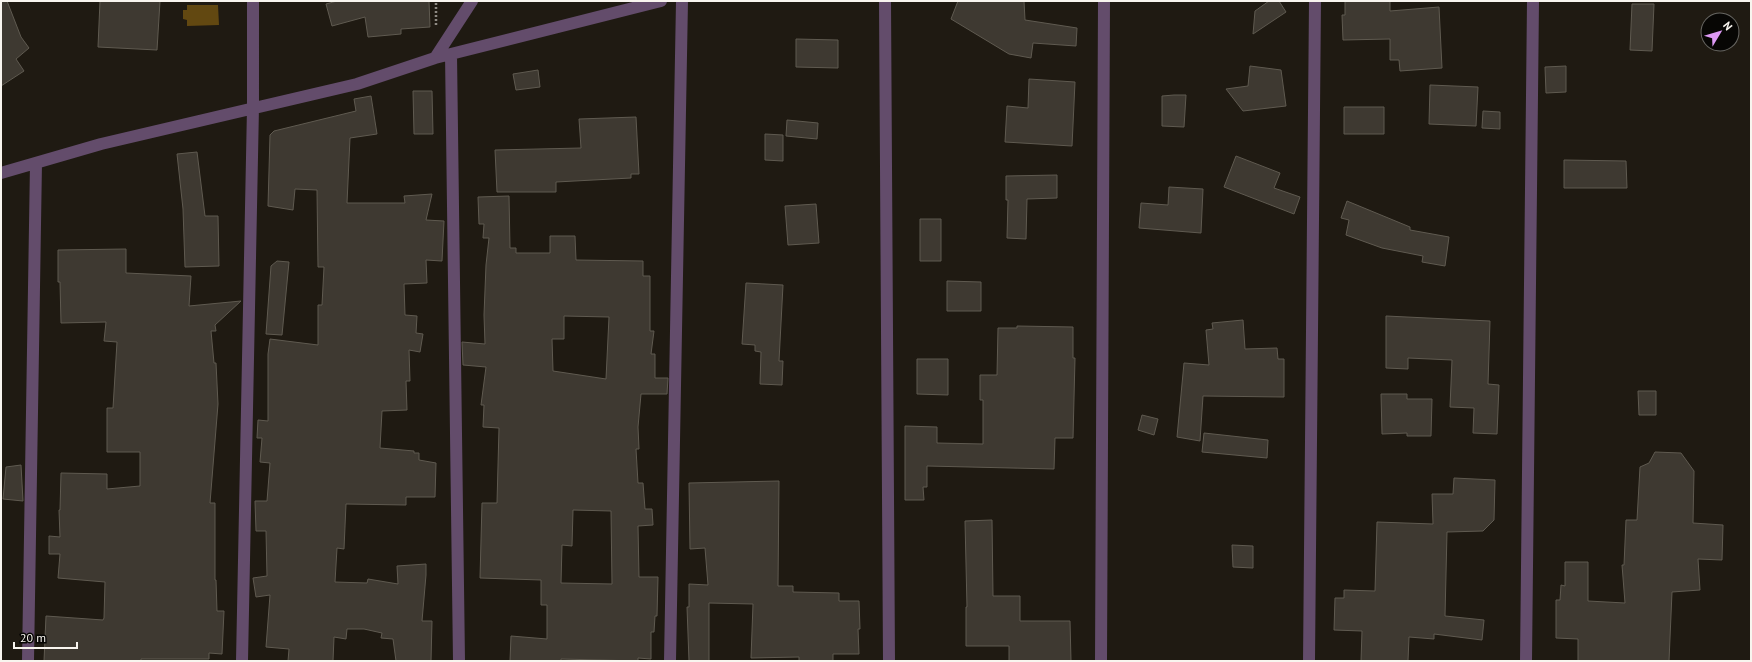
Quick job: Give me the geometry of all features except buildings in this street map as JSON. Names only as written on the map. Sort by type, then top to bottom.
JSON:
[{"type":"street","points":[[242,661],[253,107],[253,1]]},
{"type":"street","points":[[435,58],[472,1]]},
{"type":"street","points":[[1,173],[101,144],[253,107],[357,84],[435,58],[661,1]]},
{"type":"street","points":[[670,661],[682,1]]},
{"type":"street","points":[[885,1],[889,661]]},
{"type":"street","points":[[1101,661],[1104,1]]},
{"type":"street","points":[[1309,661],[1315,1]]},
{"type":"street","points":[[1526,661],[1533,1]]},
{"type":"street","points":[[451,54],[459,661]]},
{"type":"street","points":[[28,661],[36,163]]},
{"type":"shaded area","points":[[187,5],[218,5],[219,25],[187,26],[187,20],[183,19],[183,10],[187,10]]}]
